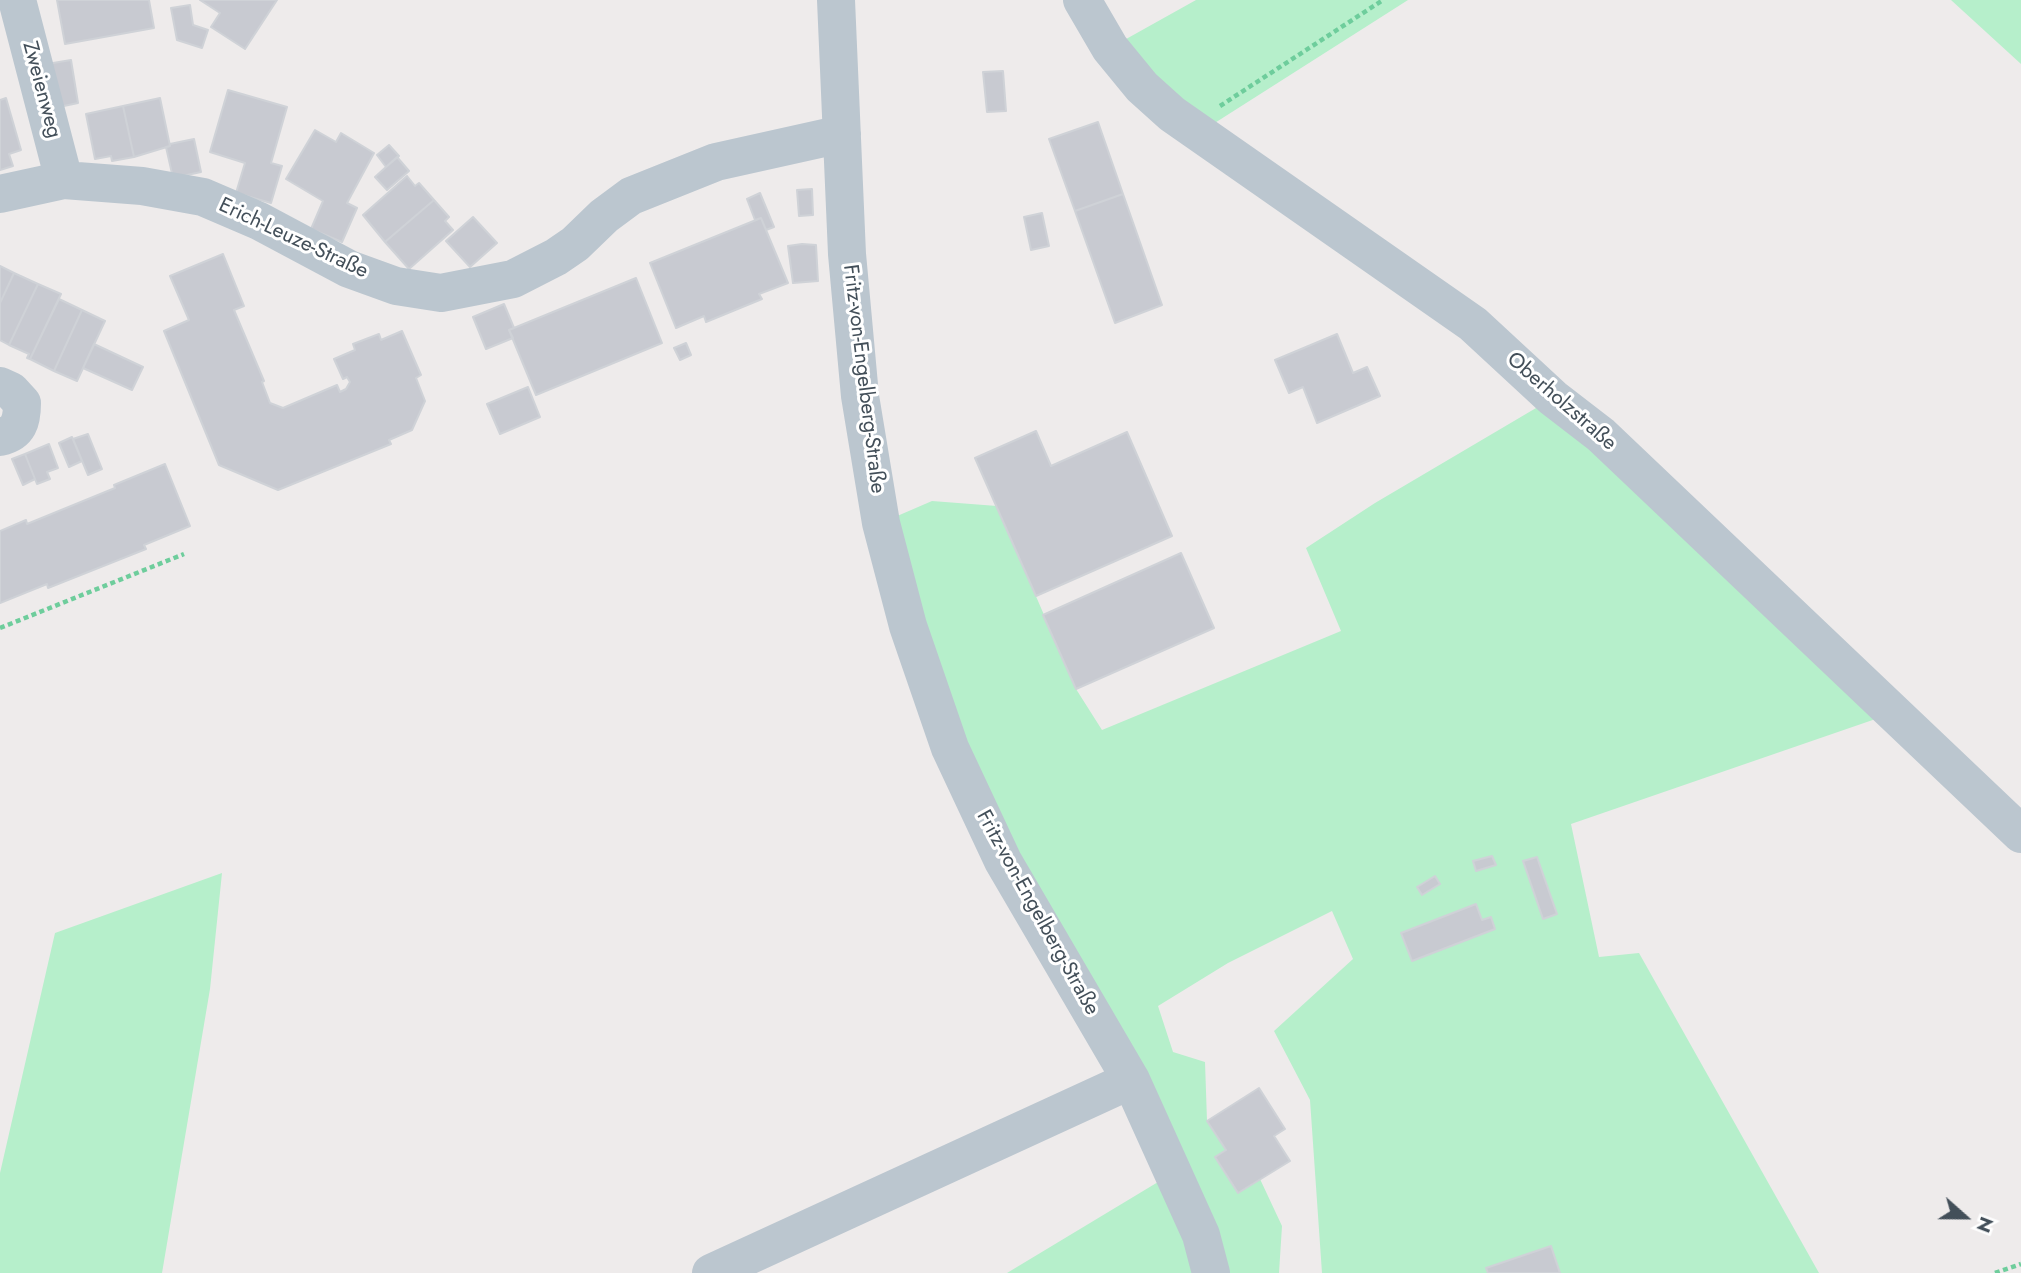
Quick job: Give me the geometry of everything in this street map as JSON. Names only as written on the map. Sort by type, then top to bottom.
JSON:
[{"type":"street","name":"Zweienweg","points":[[17,0],[64,180]]},
{"type":"street","name":"Fritz-von-Engelberg-Straße","points":[[836,0],[847,254],[860,396],[881,523],[908,626],[950,748],[1003,861],[1131,1080],[1200,1235],[1211,1273]]},
{"type":"street","name":"Oberholzstraße","points":[[1082,0],[1110,48],[1142,88],[1185,123],[1473,324],[1553,398],[1601,435],[2021,834]]},
{"type":"street","name":"Erich-Leuze-Straße","points":[[0,194],[64,180],[142,186],[203,197],[259,222],[349,269],[396,286],[441,293],[513,279],[575,244],[604,216],[631,197],[716,162],[842,134]]},
{"type":"street","points":[[0,386],[11,391],[22,403],[18,427],[12,434],[0,437]]},
{"type":"street","points":[[711,1273],[1131,1080]]},
{"type":"path","points":[[1185,123],[1219,107],[1383,0]]},
{"type":"path","points":[[0,628],[184,554]]},
{"type":"path","points":[[1996,1273],[2021,1264]]},
{"type":"green space","points":[[1196,0],[1408,0],[1199,133],[1110,48]]},
{"type":"green space","points":[[1951,0],[2021,0],[2021,64]]},
{"type":"green space","points":[[1553,398],[1893,713],[1571,824],[1599,957],[1639,953],[1819,1273],[1322,1273],[1310,1100],[1274,1031],[1353,959],[1332,911],[1228,963],[1158,1006],[1173,1052],[1205,1062],[1207,1121],[1226,1150],[1215,1157],[1238,1193],[1260,1179],[1282,1226],[1279,1273],[1007,1273],[1173,1173],[950,748],[881,523],[932,501],[997,506],[1076,689],[1102,730],[1341,631],[1306,548],[1375,503]]},
{"type":"green space","points":[[222,873],[210,989],[162,1273],[0,1273],[0,1173],[55,933]]},
{"type":"building","points":[[57,0],[149,0],[154,28],[65,44]]},
{"type":"building","points":[[200,0],[277,0],[245,49],[211,27],[220,13]]},
{"type":"building","points":[[190,5],[193,25],[208,30],[202,48],[177,40],[171,8]]},
{"type":"building","points":[[71,60],[78,103],[59,107],[47,64]]},
{"type":"building","points":[[1003,71],[1006,111],[987,112],[983,72]]},
{"type":"building","points":[[228,90],[287,107],[271,163],[282,166],[271,203],[236,193],[245,163],[210,152]]},
{"type":"building","points":[[6,98],[21,150],[9,154],[13,166],[0,170],[0,100]]},
{"type":"building","points":[[160,98],[170,146],[134,157],[123,106]]},
{"type":"building","points":[[123,106],[134,157],[112,161],[111,156],[95,159],[86,114]]},
{"type":"building","points":[[1098,122],[1123,194],[1075,211],[1049,139]]},
{"type":"building","points":[[315,130],[336,142],[341,133],[374,153],[347,203],[357,208],[342,242],[311,229],[323,201],[286,179]]},
{"type":"building","points":[[194,139],[201,172],[173,178],[166,147]]},
{"type":"building","points":[[389,145],[399,156],[386,167],[377,155]]},
{"type":"building","points":[[397,157],[409,171],[387,190],[375,177]]},
{"type":"building","points":[[407,176],[415,186],[419,183],[434,200],[385,242],[363,215]]},
{"type":"building","points":[[812,189],[813,215],[799,216],[797,190]]},
{"type":"building","points":[[760,193],[774,227],[766,230],[761,218],[755,220],[747,199]]},
{"type":"building","points":[[1123,194],[1162,305],[1115,323],[1075,211]]},
{"type":"building","points":[[434,200],[449,217],[445,221],[453,230],[409,269],[385,242]]},
{"type":"building","points":[[1042,213],[1049,246],[1031,250],[1024,217]]},
{"type":"building","points":[[473,217],[497,243],[470,267],[446,241]]},
{"type":"building","points":[[761,218],[788,283],[759,294],[762,299],[706,322],[704,316],[676,328],[650,263]]},
{"type":"building","points":[[816,245],[818,281],[793,283],[788,246]]},
{"type":"building","points":[[223,254],[244,306],[234,310],[264,381],[262,382],[270,403],[283,408],[337,385],[340,392],[346,389],[350,382],[347,377],[343,379],[334,359],[355,350],[353,344],[379,334],[381,340],[402,331],[421,375],[416,378],[425,401],[412,430],[389,440],[391,444],[278,490],[219,465],[164,331],[189,320],[170,276]]},
{"type":"building","points":[[0,266],[14,273],[0,303]]},
{"type":"building","points":[[14,273],[38,284],[9,345],[0,340],[0,303]]},
{"type":"building","points":[[636,278],[662,343],[536,395],[509,330]]},
{"type":"building","points":[[38,284],[61,294],[30,359],[27,358],[29,354],[9,345]]},
{"type":"building","points":[[59,299],[82,310],[54,371],[30,359]]},
{"type":"building","points":[[504,304],[514,328],[509,330],[513,338],[486,349],[473,317]]},
{"type":"building","points":[[82,310],[105,321],[77,381],[54,371]]},
{"type":"building","points":[[1337,334],[1353,373],[1367,367],[1380,396],[1317,423],[1303,387],[1289,393],[1275,360]]},
{"type":"building","points":[[686,343],[691,355],[680,360],[674,348]]},
{"type":"building","points":[[94,344],[143,367],[132,390],[83,368]]},
{"type":"building","points":[[528,387],[540,417],[500,434],[487,404]]},
{"type":"building","points":[[1036,431],[1051,466],[1127,432],[1172,536],[1036,596],[975,458]]},
{"type":"building","points":[[88,434],[102,469],[88,475],[73,439]]},
{"type":"building","points":[[72,437],[82,461],[69,467],[59,443]]},
{"type":"building","points":[[49,444],[58,468],[47,472],[50,479],[37,484],[25,454]]},
{"type":"building","points":[[25,454],[35,479],[23,485],[12,459]]},
{"type":"building","points":[[165,464],[190,526],[144,545],[146,549],[48,588],[47,584],[0,603],[0,531],[26,520],[27,524]]},
{"type":"building","points":[[1181,553],[1214,628],[1076,689],[1043,615]]},
{"type":"building","points":[[1492,856],[1496,865],[1476,871],[1473,861]]},
{"type":"building","points":[[1537,857],[1557,914],[1543,919],[1523,861]]},
{"type":"building","points":[[1435,876],[1440,884],[1422,895],[1417,887]]},
{"type":"building","points":[[1476,904],[1482,920],[1491,917],[1495,929],[1412,961],[1401,933]]},
{"type":"building","points":[[1259,1088],[1285,1129],[1274,1136],[1290,1161],[1238,1193],[1215,1157],[1226,1150],[1207,1121]]},
{"type":"building","points":[[1551,1246],[1560,1273],[1488,1273],[1486,1268]]}]
